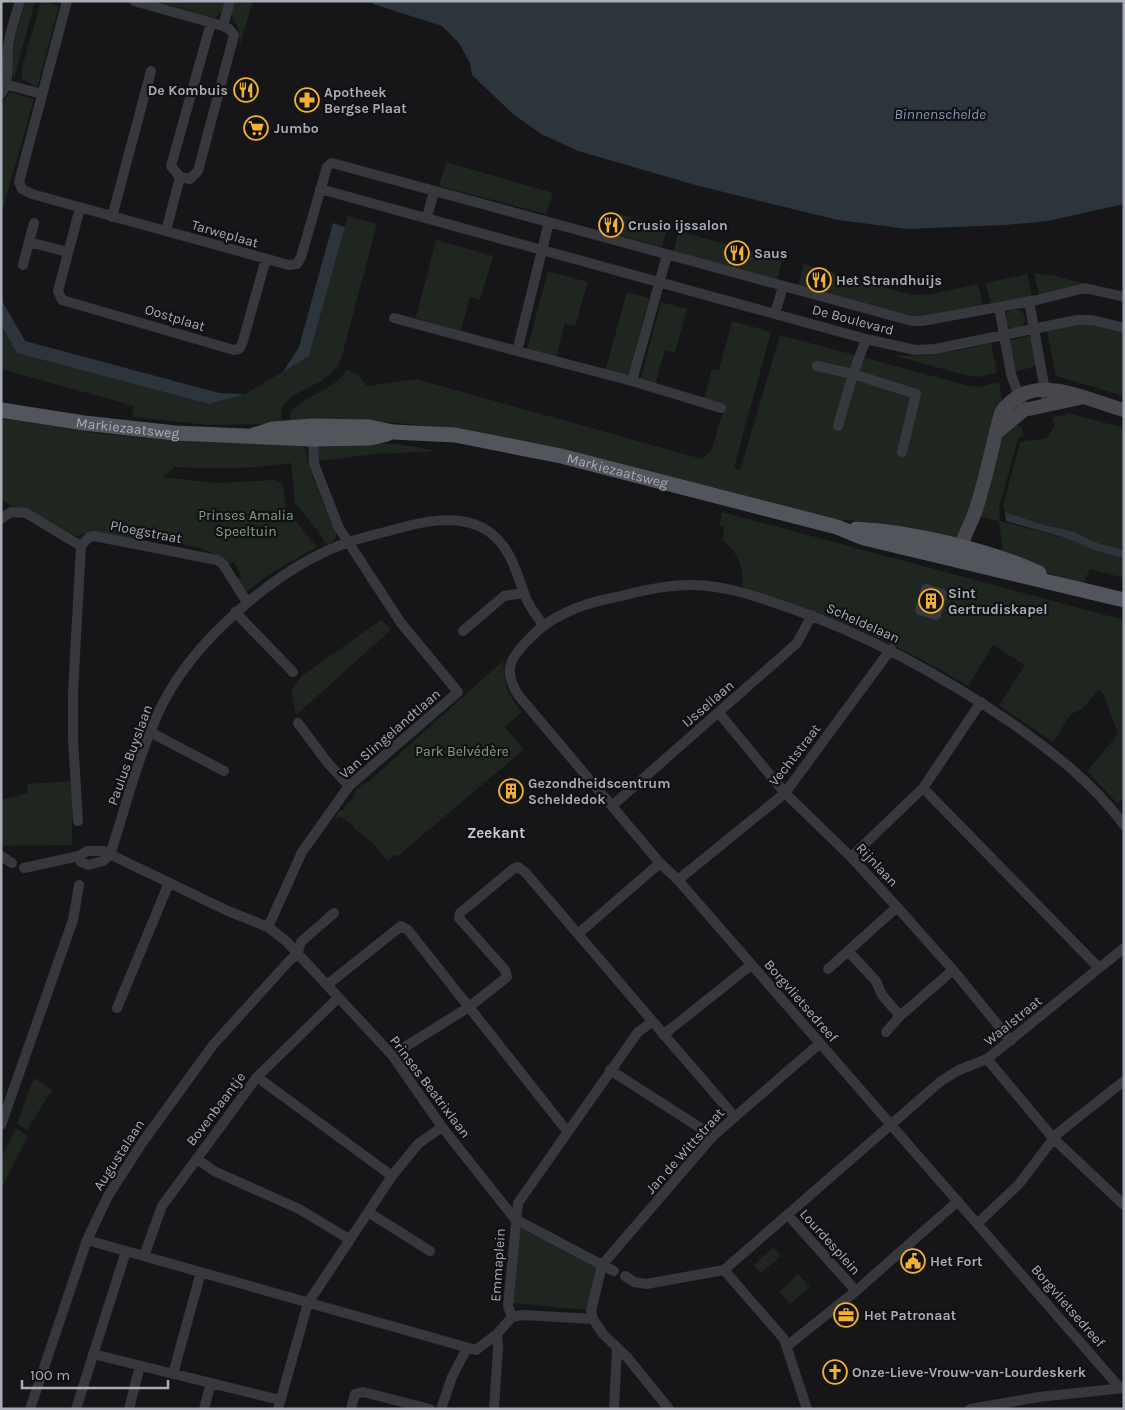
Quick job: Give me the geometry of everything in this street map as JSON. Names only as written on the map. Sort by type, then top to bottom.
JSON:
[{"type":"main road","name":"Markiezaatsweg","points":[[1,410],[136,429],[254,435],[273,438],[313,433],[370,438],[393,432],[456,435],[561,456],[837,527],[864,538],[965,553],[1037,581],[1059,583],[1124,600]]},
{"type":"street","points":[[1,94],[9,67],[8,46],[20,1]]},
{"type":"street","points":[[4,84],[42,94],[67,1]]},
{"type":"street","points":[[134,1],[230,28],[234,35],[198,172],[190,179],[180,177],[171,166],[211,23]]},
{"type":"street","points":[[223,26],[230,1]]},
{"type":"street","points":[[112,217],[151,71]]},
{"type":"street","name":"Tarweplaat","points":[[42,94],[19,182],[22,189],[32,194],[290,266],[297,264],[301,257],[317,200]]},
{"type":"street","name":"De Boulevard","points":[[317,200],[327,167],[332,163],[912,321],[922,321],[1033,301],[1085,288],[1124,297]]},
{"type":"street","points":[[166,232],[180,177]]},
{"type":"street","name":"De Boulevard","points":[[320,189],[427,217],[541,255],[659,282],[866,339],[915,350],[935,348],[1077,320],[1092,320],[1124,328]]},
{"type":"street","points":[[427,217],[434,192]]},
{"type":"street","name":"Oostplaat","points":[[80,208],[58,292],[62,300],[234,350],[239,349],[242,344],[266,259]]},
{"type":"street","points":[[517,351],[549,222]]},
{"type":"street","points":[[23,265],[34,223]]},
{"type":"street","points":[[29,242],[68,252]]},
{"type":"street","points":[[632,381],[667,255]]},
{"type":"street","points":[[775,313],[783,287]]},
{"type":"street","points":[[1033,301],[1047,404]]},
{"type":"street","points":[[999,307],[1003,335],[1024,410]]},
{"type":"street","points":[[394,318],[632,381],[721,408]]},
{"type":"street","points":[[838,426],[853,374],[866,339]]},
{"type":"street","points":[[817,366],[853,374],[916,394],[902,452]]},
{"type":"street","points":[[965,553],[976,530],[975,512],[1001,413],[1018,394],[1055,389],[1124,410]]},
{"type":"street","points":[[996,432],[1024,410],[1080,398]]},
{"type":"street","points":[[313,433],[314,464],[339,528],[348,542]]},
{"type":"street","points":[[1,519],[11,512],[26,512],[81,546],[73,692],[73,740],[78,821]]},
{"type":"street","name":"Paulus Buyslaan","points":[[110,855],[150,732],[174,685],[198,651],[236,612],[247,602],[301,566],[348,542],[412,524],[451,520],[472,524],[486,530],[502,542],[515,564],[531,608],[542,624]]},
{"type":"street","name":"Ploegstraat","points":[[81,546],[89,537],[94,536],[217,560],[222,562],[247,602]]},
{"type":"street","name":"Van Slingelandtlaan","points":[[268,927],[302,852],[349,786],[458,692],[401,624],[348,542]]},
{"type":"street","name":"Scheldelaan","points":[[542,624],[589,603],[665,586],[695,585],[739,591],[812,615],[891,649],[981,702],[1055,754],[1112,808],[1124,825]]},
{"type":"street","points":[[463,631],[504,596],[524,593]]},
{"type":"street","points":[[236,612],[293,672]]},
{"type":"street","name":"IJssellaan","points":[[613,805],[797,643],[812,615]]},
{"type":"street","name":"Borgvlietsedreef","points":[[542,624],[512,656],[509,674],[512,685],[660,863],[678,880],[751,966],[1122,1388]]},
{"type":"street","name":"Vechtstraat","points":[[678,880],[785,793],[891,649]]},
{"type":"street","points":[[851,857],[923,788],[981,702]]},
{"type":"street","name":"Rijnlaan","points":[[719,713],[785,793],[851,857],[898,908],[953,970],[1011,1041]]},
{"type":"street","points":[[298,723],[327,762],[349,786]]},
{"type":"street","points":[[150,732],[224,770]]},
{"type":"street","points":[[923,788],[1099,968]]},
{"type":"street","name":"Prinses Beatrixlaan","points":[[24,868],[79,856],[81,852],[103,851],[268,927],[286,941],[392,1055],[442,1127],[515,1219]]},
{"type":"street","points":[[1,856],[12,863]]},
{"type":"street","points":[[579,933],[660,863]]},
{"type":"street","points":[[392,1055],[468,1007],[507,977],[505,970],[459,918],[460,913],[513,869],[518,867],[525,872],[579,933],[652,1022],[734,1116]]},
{"type":"street","points":[[117,1008],[169,883]]},
{"type":"street","points":[[1,1125],[70,929],[79,885]]},
{"type":"street","points":[[828,969],[898,908]]},
{"type":"street","name":"Augustalaan","points":[[30,1409],[87,1240],[108,1196],[142,1143],[213,1045],[290,960],[297,955],[302,942],[334,913]]},
{"type":"street","points":[[327,985],[401,926],[408,930],[567,1131]]},
{"type":"street","name":"Waalstraat","points":[[788,1215],[941,1081],[959,1070],[987,1059],[1124,948]]},
{"type":"street","points":[[848,951],[876,981],[882,995],[900,1016]]},
{"type":"street","points":[[664,1035],[751,966]]},
{"type":"street","points":[[886,1032],[900,1016],[953,970]]},
{"type":"street","name":"Bovenbaantje","points":[[144,1256],[162,1206],[257,1077],[338,998]]},
{"type":"street","points":[[515,1219],[518,1202],[567,1131],[638,1032],[652,1022]]},
{"type":"street","name":"Jan de Wittstraat","points":[[602,1265],[713,1136],[820,1044]]},
{"type":"street","points":[[987,1059],[1054,1139],[1124,1205]]},
{"type":"street","points":[[610,1070],[713,1136]]},
{"type":"street","points":[[257,1077],[392,1176]]},
{"type":"street","points":[[978,1223],[1019,1184],[1054,1139],[1124,1081]]},
{"type":"street","points":[[93,1354],[211,1383],[279,1404],[308,1303],[392,1176],[418,1144],[442,1127]]},
{"type":"street","points":[[197,1159],[214,1171],[299,1208],[350,1239]]},
{"type":"street","points":[[856,1291],[958,1201]]},
{"type":"street","points":[[368,1212],[430,1251]]},
{"type":"street","name":"Lourdesplein","points":[[724,1270],[788,1215],[856,1291],[787,1346]]},
{"type":"street","name":"Emmaplein","points":[[593,1319],[523,1315],[512,1317],[508,1306],[515,1219],[614,1271]]},
{"type":"street","points":[[87,1240],[476,1350],[497,1334],[512,1317]]},
{"type":"street","points":[[76,1409],[126,1251]]},
{"type":"street","points":[[602,1265],[591,1311],[593,1319],[669,1409]]},
{"type":"street","points":[[625,1276],[634,1282],[646,1284],[724,1270],[784,1339],[807,1409]]},
{"type":"street","points":[[173,1374],[202,1272]]},
{"type":"street","points":[[494,1409],[498,1348],[497,1334]]},
{"type":"street","points":[[441,1409],[452,1377],[467,1348]]},
{"type":"street","points":[[614,1409],[618,1349]]},
{"type":"street","points":[[129,1409],[140,1366]]},
{"type":"street","points":[[204,1409],[211,1383]]},
{"type":"street","points":[[970,1409],[1039,1397],[1122,1388]]},
{"type":"street","points":[[351,1409],[355,1394],[363,1392],[430,1409]]},
{"type":"street","points":[[1038,1409],[1039,1397]]},
{"type":"green space","points":[[26,1],[35,1],[14,79],[11,62]]},
{"type":"green space","points":[[41,1],[59,6],[37,87],[22,79],[22,68]]},
{"type":"green space","points":[[155,1],[225,1],[222,13],[214,18]]},
{"type":"green space","points":[[235,1],[253,1],[240,45],[239,29],[231,15]]},
{"type":"green space","points":[[10,92],[34,99],[1,216],[1,105]]},
{"type":"green space","points":[[446,162],[553,193],[546,214],[439,186]]},
{"type":"green space","points":[[620,214],[667,228],[662,247],[614,234]]},
{"type":"green space","points":[[348,216],[377,224],[342,356],[337,367],[329,375],[287,401],[281,411],[282,424],[209,425],[132,417],[134,406],[1,369],[1,325],[17,353],[209,404],[245,394],[309,356]]},
{"type":"green space","points":[[679,231],[782,260],[777,282],[673,253]]},
{"type":"green space","points":[[436,240],[493,256],[480,300],[470,297],[461,331],[416,318]]},
{"type":"green space","points":[[804,264],[912,295],[932,294],[978,284],[983,306],[922,318],[798,286]]},
{"type":"green space","points":[[548,271],[588,282],[575,326],[565,323],[556,357],[527,349]]},
{"type":"green space","points":[[1034,273],[1056,276],[1099,288],[1039,295]]},
{"type":"green space","points":[[1027,274],[1032,296],[991,305],[986,283]]},
{"type":"green space","points":[[627,292],[649,298],[628,377],[605,371]]},
{"type":"green space","points":[[661,302],[687,309],[675,353],[665,350],[655,385],[640,381]]},
{"type":"green space","points":[[1015,309],[1022,312],[1025,319],[1022,326],[1015,329],[1008,326],[1005,319],[1008,312]]},
{"type":"green space","points":[[732,321],[771,332],[734,468],[740,470],[780,335],[966,385],[979,387],[999,382],[1003,403],[971,510],[958,538],[945,538],[880,523],[822,518],[460,429],[386,422],[290,424],[290,413],[293,409],[336,382],[347,369],[358,375],[367,386],[416,379],[702,459],[711,451],[725,405],[704,399],[712,369],[719,370]]},
{"type":"green space","points":[[1084,323],[1124,333],[1124,396],[1056,376],[1047,331]]},
{"type":"green space","points":[[1030,336],[1036,366],[1015,372],[1009,341]]},
{"type":"green space","points":[[991,343],[997,373],[978,377],[968,376],[893,355],[931,355]]},
{"type":"green space","points":[[1065,412],[1124,428],[1124,550],[1094,542],[1078,532],[1041,524],[1005,512],[1003,506],[1020,442],[1047,438],[1055,425],[1052,417],[1066,415]]},
{"type":"green space","name":"Prinses Amalia Speeltuin","points":[[1,417],[94,433],[176,440],[304,445],[312,476],[336,533],[336,538],[329,544],[325,543],[321,535],[295,503],[291,463],[233,468],[175,467],[163,477],[216,483],[275,480],[283,485],[286,509],[317,547],[271,573],[245,593],[236,580],[242,577],[234,562],[228,565],[213,553],[202,549],[145,537],[144,541],[102,533],[73,535],[31,511],[15,507],[1,500]]},
{"type":"green space","points":[[1014,422],[1022,428],[1024,435],[1018,439],[999,508],[1000,521],[1069,539],[1093,550],[1124,558],[1124,578],[1090,569],[1082,585],[1003,556],[999,521],[981,517],[1001,438]]},
{"type":"green space","points":[[360,442],[397,444],[437,451],[376,454],[318,461],[317,452],[319,446]]},
{"type":"green space","points":[[722,512],[1124,620],[1124,799],[1117,803],[1087,771],[1118,734],[1104,695],[1099,689],[1082,709],[1071,714],[1053,742],[999,705],[1025,665],[993,645],[968,686],[887,642],[858,629],[772,596],[742,587],[741,566],[737,556],[723,540],[724,527],[719,525]]},
{"type":"green space","points":[[381,620],[392,629],[296,715],[291,690],[303,675]]},
{"type":"green space","name":"Park Belvédère","points":[[503,661],[507,689],[522,712],[505,727],[523,749],[522,751],[398,856],[396,854],[387,861],[373,843],[353,828],[354,826],[341,817],[334,820],[340,810],[344,810],[345,808],[343,808],[351,800],[358,787],[359,789],[361,787],[360,784],[364,785],[376,775]]},
{"type":"green space","points":[[72,781],[72,845],[1,846],[1,800],[28,793],[27,784]]},
{"type":"green space","points":[[34,1078],[52,1090],[27,1130],[17,1123]]},
{"type":"green space","points":[[16,1128],[28,1136],[1,1189],[1,1158]]},
{"type":"green space","points":[[523,1229],[598,1269],[588,1310],[513,1303],[518,1230]]},
{"type":"green space","points":[[773,1247],[781,1256],[761,1273],[754,1265]]},
{"type":"green space","points":[[798,1274],[810,1287],[790,1304],[779,1292]]},
{"type":"water","name":"Binnenschelde","points":[[374,1],[1124,1],[1124,204],[1048,221],[908,229],[838,220],[699,186],[578,151],[541,134],[513,114],[472,75],[470,63],[459,43],[442,26],[373,4]]},
{"type":"water","points":[[333,223],[345,227],[309,356],[283,372],[299,347]]},
{"type":"water","points":[[1,299],[25,341],[219,393],[245,394],[209,404],[17,353],[1,325]]},
{"type":"water","points":[[1005,512],[1041,524],[1076,532],[1094,542],[1124,550],[1124,558],[1093,550],[1069,539],[1006,521]]},
{"type":"place","name":"De Kombuis","points":[[246,90]]},
{"type":"place","name":"Apotheek Bergse Plaat","points":[[307,100]]},
{"type":"place","name":"Jumbo","points":[[256,128]]},
{"type":"place","name":"Crusio ijssalon","points":[[611,225]]},
{"type":"place","name":"Saus","points":[[737,253]]},
{"type":"place","name":"Het Strandhuijs","points":[[819,280]]},
{"type":"place","name":"Sint Gertrudiskapel","points":[[931,601]]},
{"type":"place","name":"Gezondheidscentrum Scheldedok","points":[[511,791]]},
{"type":"place","name":"Het Fort","points":[[913,1261]]},
{"type":"place","name":"Het Patronaat","points":[[846,1315]]},
{"type":"place","name":"Onze-Lieve-Vrouw-van-Lourdeskerk","points":[[835,1372]]},
{"type":"district","name":"Zeekant","points":[[496,833]]}]
